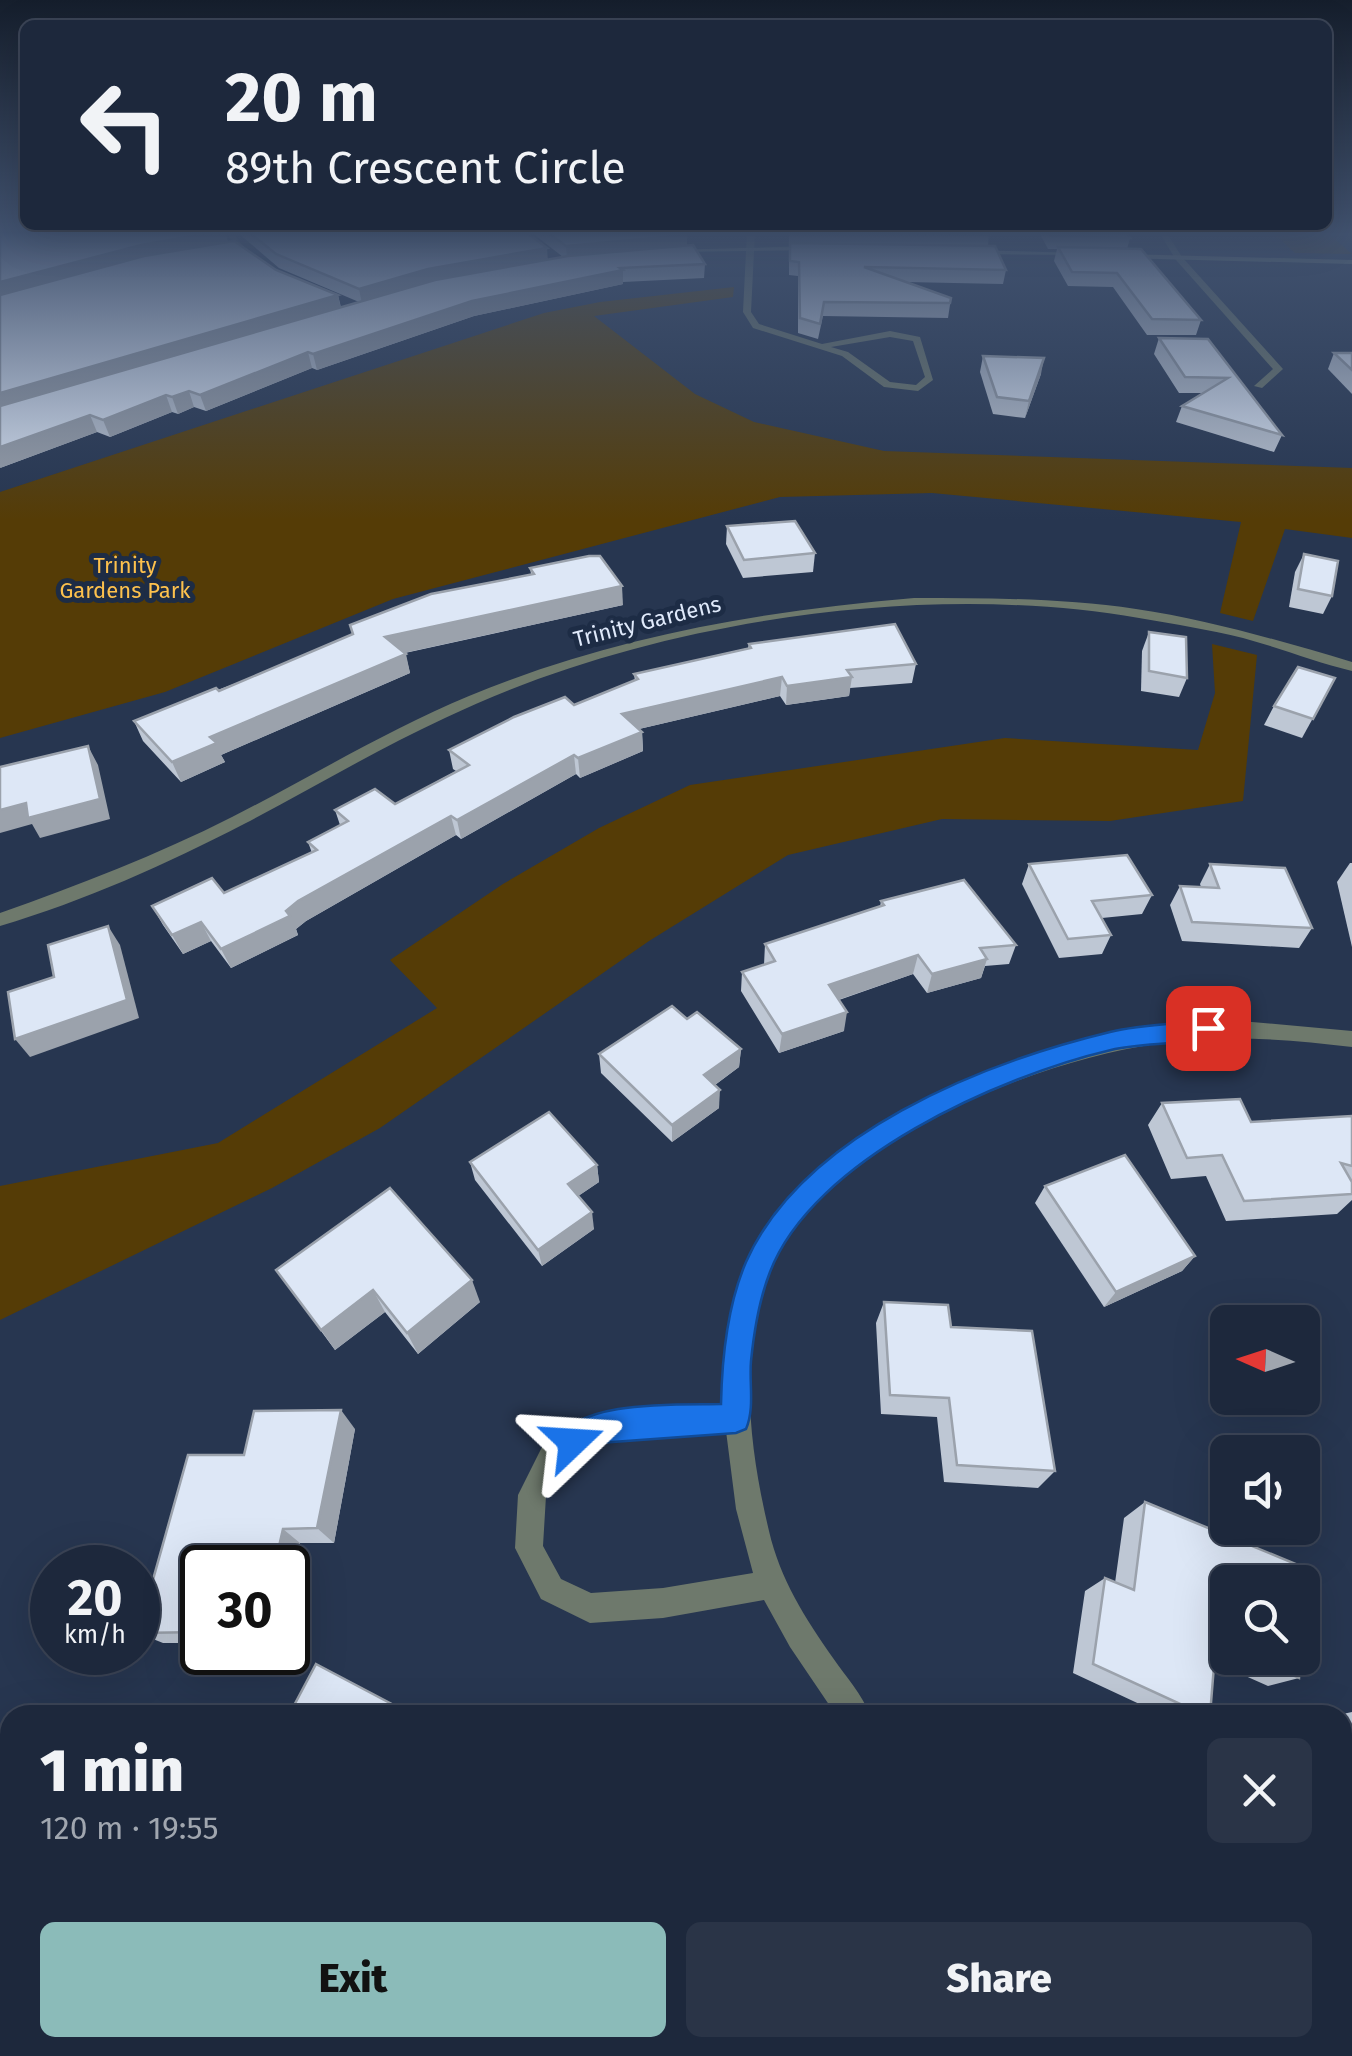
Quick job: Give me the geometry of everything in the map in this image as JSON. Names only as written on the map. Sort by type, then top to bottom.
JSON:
[{"type":"street","points":[[763,328],[826,345],[865,366],[888,385],[918,388],[928,384],[930,378],[921,345],[904,335],[876,335],[826,345]]},
{"type":"street","points":[[1241,328],[1278,369],[1259,386]]},
{"type":"street","name":"Trinity Gardens","points":[[0,920],[74,894],[204,838],[396,735],[478,697],[560,667],[718,624],[882,603],[961,600],[1081,604],[1233,632],[1352,667]]},
{"type":"street","points":[[848,1705],[771,1584],[747,1490],[736,1418],[736,1362],[744,1310],[758,1266],[781,1225],[816,1186],[884,1134],[918,1114],[1019,1068],[1113,1040],[1208,1028],[1352,1039]]},
{"type":"street","points":[[736,1418],[594,1428],[551,1456],[532,1495],[530,1548],[551,1589],[590,1608],[664,1603],[771,1584]]},
{"type":"green space","name":"Trinity Gardens Park","points":[[499,328],[609,328],[695,394],[754,422],[884,451],[1352,468],[1352,538],[1285,529],[1253,621],[1220,613],[1241,522],[932,493],[780,497],[393,599],[165,692],[0,738],[0,492]]},
{"type":"green space","points":[[1212,644],[1257,655],[1243,801],[1110,821],[942,819],[788,855],[649,941],[380,1128],[272,1188],[0,1320],[0,1186],[218,1143],[437,1008],[390,960],[503,884],[599,828],[690,785],[1005,738],[1198,750],[1215,693]]},
{"type":"building","points":[[0,328],[224,328],[0,393]]},
{"type":"building","points":[[269,328],[391,328],[313,354],[308,352],[200,395],[189,391],[166,395],[103,420],[90,415],[0,447],[0,406]]},
{"type":"building","points":[[1159,338],[1208,339],[1282,435],[1182,406],[1228,378],[1185,377]]},
{"type":"building","points":[[1334,353],[1352,353],[1352,370]]},
{"type":"building","points":[[983,356],[1044,358],[1029,401],[997,397]]},
{"type":"building","points":[[795,521],[815,553],[744,560],[727,526]]},
{"type":"building","points":[[1304,554],[1338,561],[1332,596],[1298,589]]},
{"type":"building","points":[[600,556],[622,586],[385,637],[406,654],[210,737],[217,743],[172,762],[134,721],[216,688],[219,691],[353,634],[350,625],[431,594],[534,574],[530,568]]},
{"type":"building","points":[[895,624],[916,664],[847,670],[852,677],[787,686],[782,677],[622,714],[642,732],[578,758],[574,755],[457,820],[451,816],[298,901],[286,911],[290,916],[221,949],[201,922],[172,935],[152,906],[212,878],[224,893],[317,850],[308,842],[348,821],[335,810],[375,789],[395,804],[469,765],[449,750],[514,717],[565,697],[574,705],[638,679],[634,674],[751,648],[749,644]]},
{"type":"building","points":[[1149,632],[1186,637],[1187,678],[1149,671]]},
{"type":"building","points":[[1298,667],[1335,678],[1313,719],[1274,706]]},
{"type":"building","points":[[88,746],[100,799],[28,818],[26,803],[0,810],[0,767]]},
{"type":"building","points":[[1127,855],[1152,895],[1092,901],[1111,935],[1068,939],[1029,864]]},
{"type":"building","points":[[1210,864],[1285,868],[1312,928],[1192,922],[1180,886],[1219,888]]},
{"type":"building","points":[[964,880],[1016,945],[980,948],[987,959],[932,974],[918,955],[829,985],[847,1012],[782,1034],[742,972],[775,961],[765,944],[884,905],[881,901]]},
{"type":"building","points":[[108,926],[127,1000],[15,1039],[8,992],[54,977],[48,945]]},
{"type":"building","points":[[672,1006],[687,1019],[697,1012],[741,1049],[704,1075],[720,1090],[672,1125],[599,1054]]},
{"type":"building","points":[[1240,1099],[1251,1122],[1352,1116],[1352,1166],[1341,1163],[1352,1182],[1352,1194],[1244,1201],[1222,1155],[1187,1158],[1162,1103]]},
{"type":"building","points":[[549,1112],[597,1165],[568,1184],[592,1212],[538,1250],[470,1162]]},
{"type":"building","points":[[1125,1155],[1195,1256],[1116,1292],[1045,1186]]},
{"type":"building","points":[[390,1188],[472,1280],[407,1333],[373,1290],[321,1330],[276,1270]]},
{"type":"building","points":[[884,1302],[948,1305],[951,1327],[1032,1331],[1055,1471],[957,1465],[949,1398],[890,1395]]},
{"type":"building","points":[[341,1410],[317,1528],[283,1529],[279,1545],[180,1545],[180,1632],[160,1633],[160,1555],[188,1455],[244,1455],[254,1411]]},
{"type":"building","points":[[1145,1502],[1210,1529],[1210,1545],[1250,1545],[1298,1565],[1210,1565],[1211,1705],[1182,1705],[1093,1664],[1105,1578],[1134,1590]]},
{"type":"building","points":[[316,1664],[394,1705],[294,1705]]},
{"type":"route","points":[[573,1442],[594,1428],[736,1418],[736,1362],[744,1310],[758,1266],[781,1225],[816,1186],[884,1134],[918,1114],[1019,1068],[1113,1040],[1208,1028]]}]
